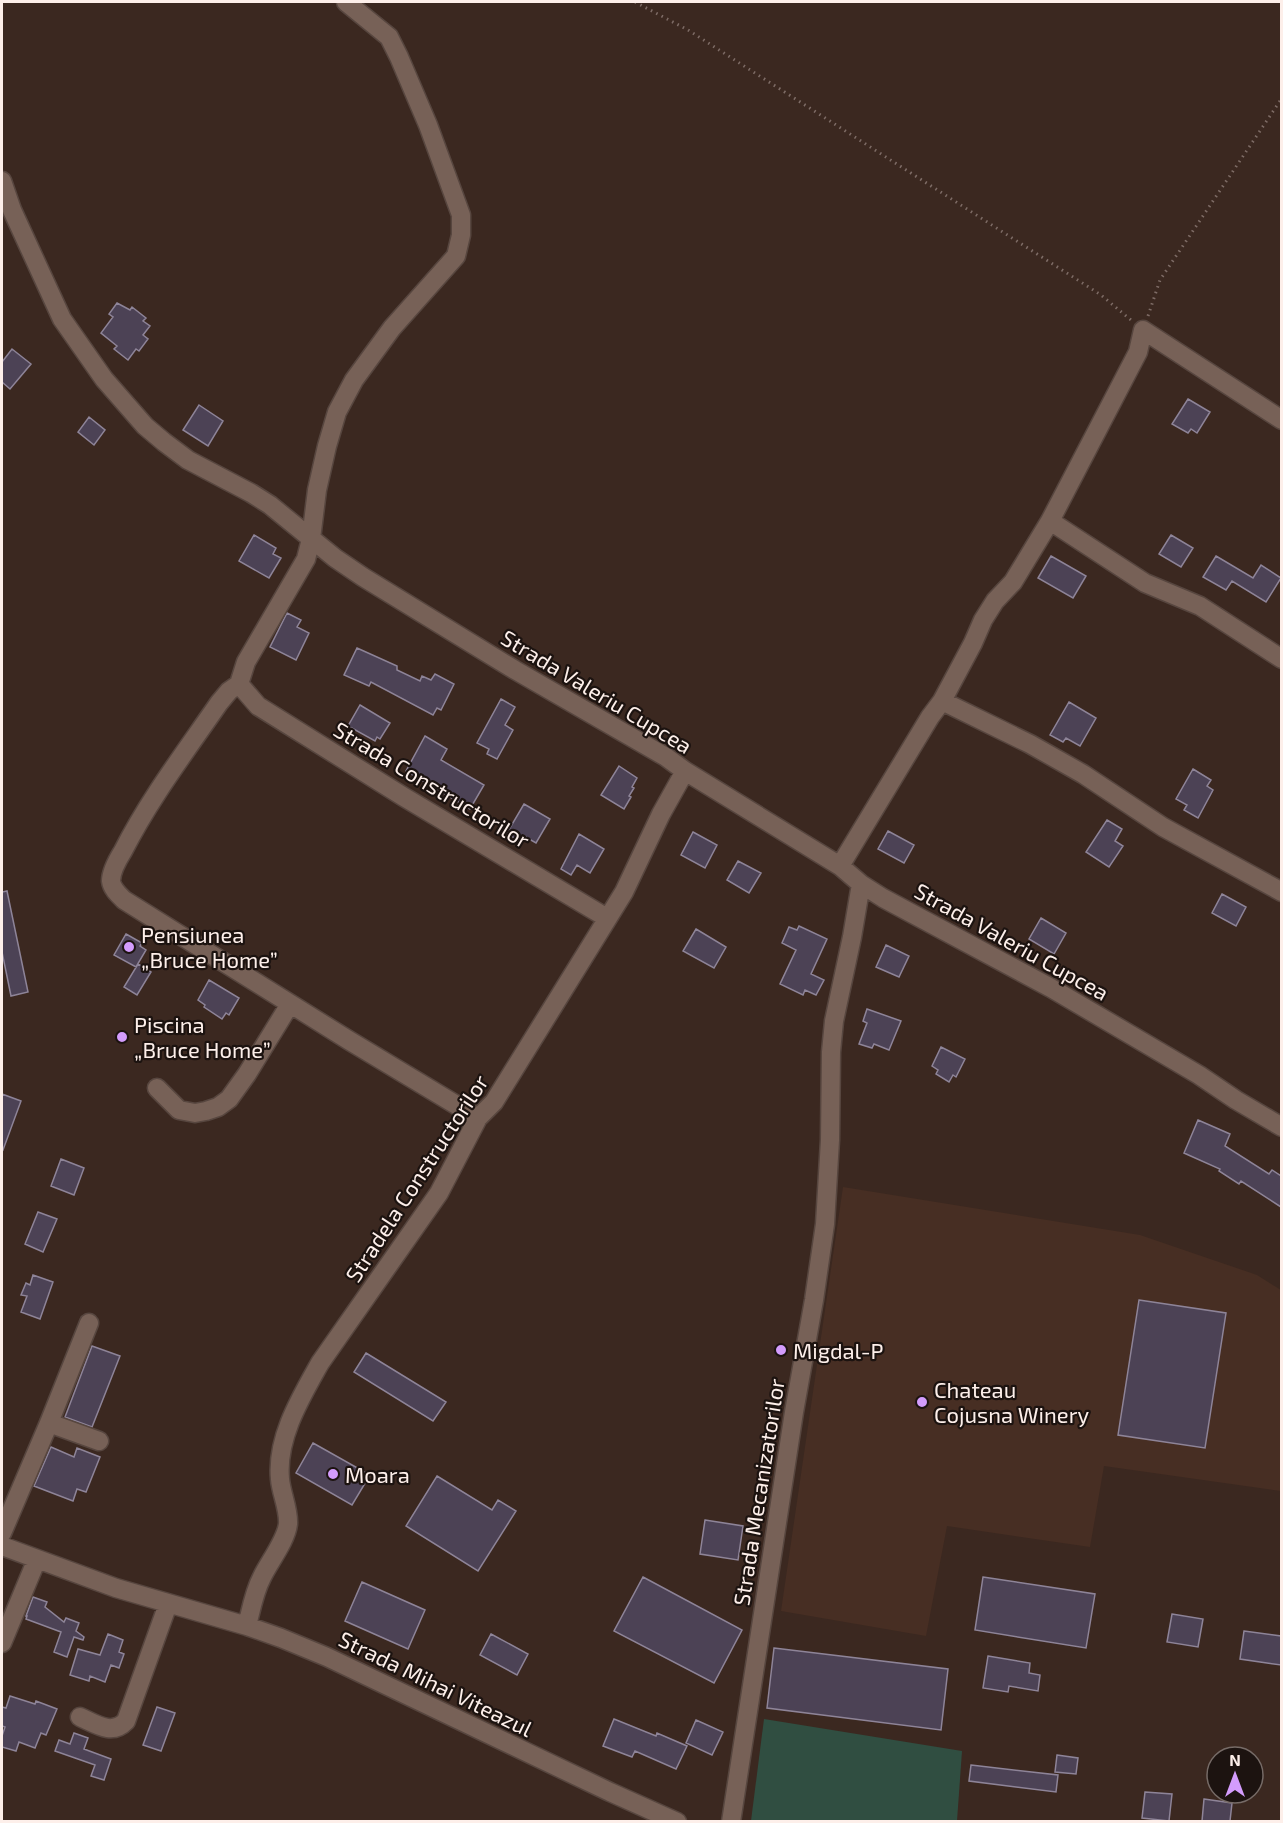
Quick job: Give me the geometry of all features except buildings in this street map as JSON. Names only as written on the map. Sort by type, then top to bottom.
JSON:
[{"type":"street","points":[[346,2],[389,37],[399,57],[428,125],[461,215],[461,235],[456,256],[393,328],[354,380],[337,412],[327,446],[306,559],[246,662],[239,684],[229,691],[219,703],[140,817],[113,871],[111,882],[116,892],[124,900],[478,1118]]},
{"type":"street","name":"Strada Valeriu Cupcea","points":[[2,181],[12,210],[62,319],[104,379],[145,426],[188,460],[251,493],[373,583],[515,670],[666,757],[840,866],[861,884],[1060,994],[1199,1075],[1281,1127]]},
{"type":"street","points":[[840,866],[942,701],[983,620],[995,601],[1013,582],[1050,521],[1138,352],[1143,330],[1281,420]]},
{"type":"street","points":[[1050,521],[1145,583],[1200,606],[1281,659]]},
{"type":"street","name":"Strada Constructorilor","points":[[239,684],[258,706],[404,797],[607,918]]},
{"type":"street","points":[[942,701],[1030,744],[1163,827],[1281,892]]},
{"type":"street","name":"Stradela Constructorilor","points":[[247,1626],[260,1580],[285,1534],[288,1522],[280,1479],[280,1460],[284,1441],[293,1417],[320,1363],[439,1193],[478,1118],[494,1101],[624,892],[661,814],[685,771]]},
{"type":"street","name":"Strada Mecanizatorilor","points":[[731,1821],[825,1224],[834,1021],[861,884]]},
{"type":"street","points":[[157,1088],[179,1110],[195,1113],[218,1107],[230,1099],[242,1082],[290,1004]]},
{"type":"street","points":[[2,1533],[89,1323]]},
{"type":"street","points":[[49,1423],[99,1441]]},
{"type":"street","name":"Strada Mihai Viteazul","points":[[2,1546],[116,1588],[281,1638],[327,1657],[610,1792],[677,1821]]},
{"type":"street","points":[[2,1643],[37,1559]]},
{"type":"street","points":[[80,1717],[106,1728],[115,1729],[126,1721],[168,1604]]},
{"type":"path","points":[[635,2],[688,30],[1101,295],[1143,330],[1160,280],[1281,99]]},
{"type":"shaded area","points":[[843,1187],[1140,1235],[1257,1275],[1281,1290],[1281,1491],[1104,1466],[1090,1547],[947,1526],[926,1636],[781,1611]]},
{"type":"green space","points":[[764,1719],[962,1751],[957,1821],[751,1821]]},
{"type":"place","name":"Pensiunea „Bruce Home”","points":[[129,947]]},
{"type":"place","name":"Piscina „Bruce Home”","points":[[122,1037]]},
{"type":"place","name":"Migdal-P","points":[[781,1350]]},
{"type":"place","name":"Chateau Cojusna Winery","points":[[922,1402]]},
{"type":"place","name":"Moara","points":[[333,1474]]}]
